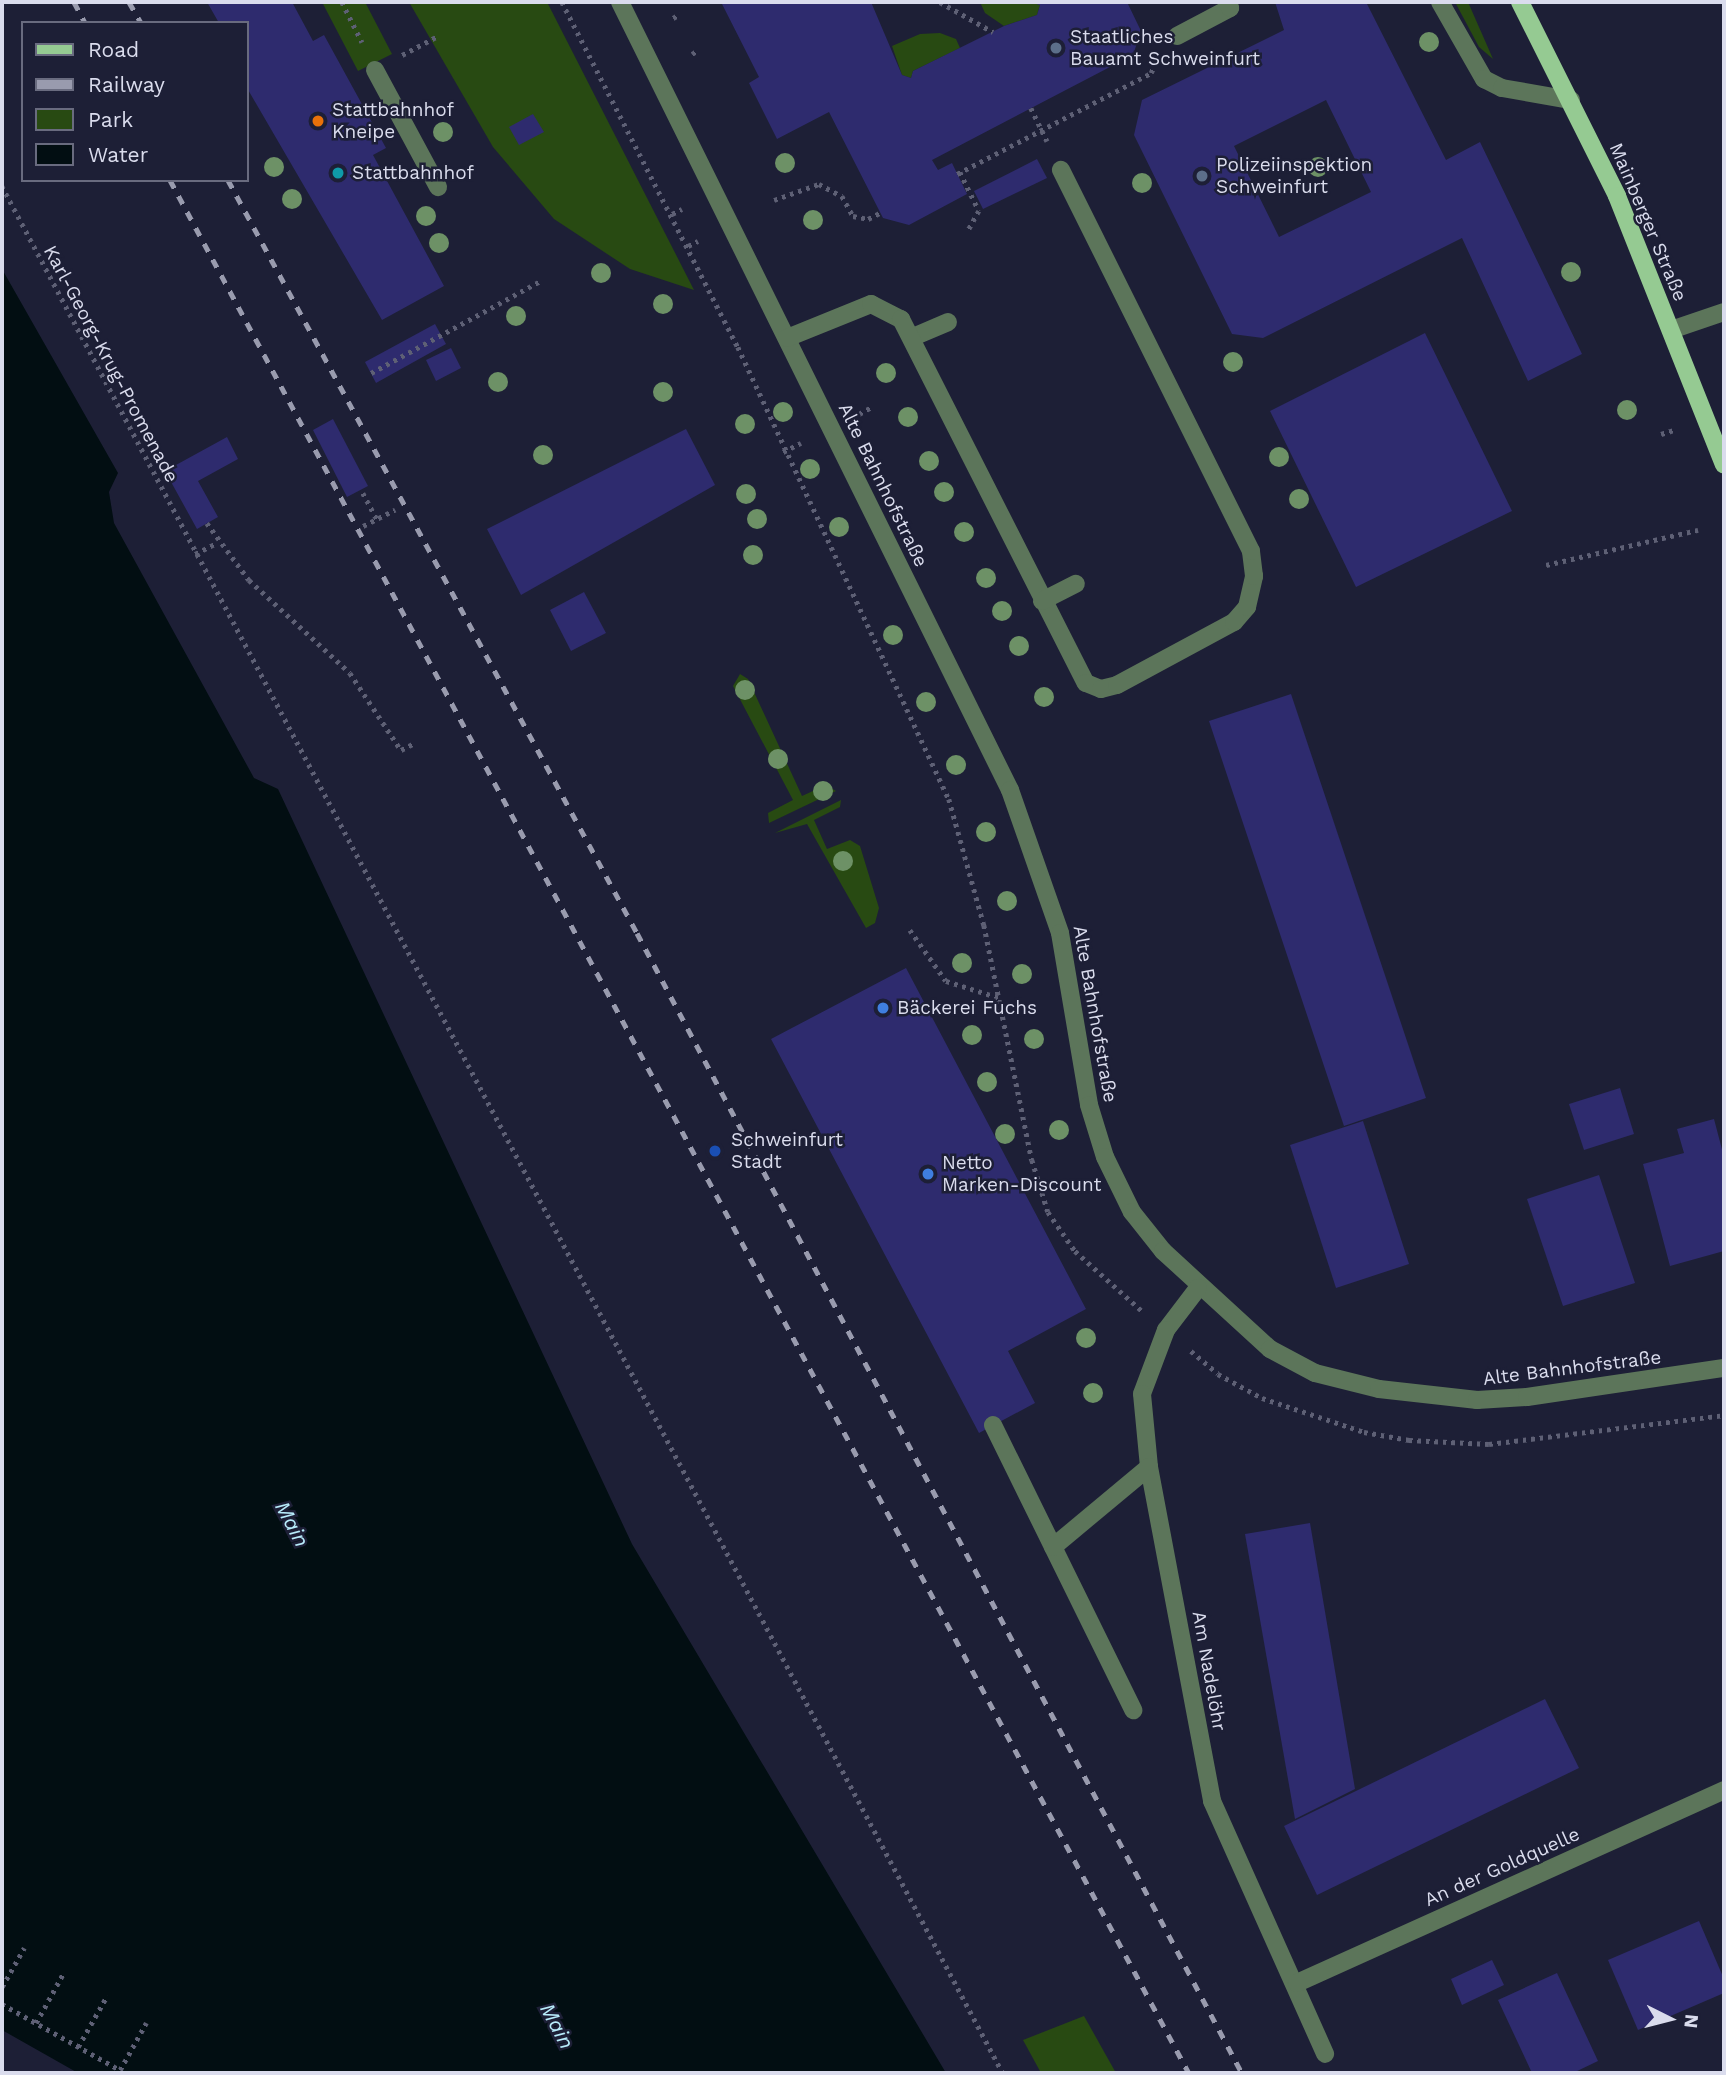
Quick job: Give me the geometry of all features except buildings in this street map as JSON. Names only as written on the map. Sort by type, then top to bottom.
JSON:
[{"type":"main road","name":"Mainberger Straße","points":[[1520,2],[1571,100],[1671,330],[1724,465]]},
{"type":"street","name":"Alte Bahnhofstraße","points":[[620,2],[1028,834],[1060,933],[1089,1105],[1105,1157],[1132,1212],[1198,1288],[1270,1349],[1315,1373],[1379,1389],[1477,1401],[1724,1368]]},
{"type":"street","points":[[1177,36],[1230,8],[1227,2]]},
{"type":"street","points":[[1440,2],[1484,79],[1502,89],[1571,100]]},
{"type":"street","points":[[375,69],[438,187]]},
{"type":"street","points":[[787,338],[872,304],[888,308],[913,337],[1042,601],[1086,683],[1101,689],[1234,622],[1247,607],[1254,576],[1251,551],[1062,170]]},
{"type":"street","points":[[1671,330],[1724,312]]},
{"type":"street","points":[[913,337],[948,322]]},
{"type":"street","points":[[1042,601],[1076,584]]},
{"type":"street","name":"Am Nadelöhr","points":[[1198,1288],[1166,1330],[1142,1394],[1149,1466],[1212,1801],[1297,1983],[1325,2054]]},
{"type":"street","points":[[993,1425],[1133,1710]]},
{"type":"street","points":[[1053,1547],[1149,1466]]},
{"type":"street","name":"An der Goldquelle","points":[[1297,1983],[1724,1790]]},
{"type":"path","points":[[342,2],[375,69]]},
{"type":"path","points":[[562,2],[688,246],[930,753],[965,849],[1000,998],[1026,1135],[1048,1212],[1075,1251],[1166,1330]]},
{"type":"path","points":[[940,2],[993,32]]},
{"type":"path","points":[[674,18],[680,14]]},
{"type":"path","points":[[968,231],[979,211],[959,173],[1151,73],[1162,45],[1177,36]]},
{"type":"path","points":[[774,200],[819,184],[842,196],[853,216],[868,219],[880,213]]},
{"type":"path","name":"Karl-Georg-Krug-Promenade","points":[[2,186],[1003,2073]]},
{"type":"path","points":[[672,214],[682,209]]},
{"type":"path","points":[[688,246],[698,242]]},
{"type":"path","points":[[371,373],[542,280]]},
{"type":"path","points":[[363,493],[377,519]]},
{"type":"path","points":[[363,526],[395,510]]},
{"type":"path","points":[[207,523],[217,543],[249,580],[350,673],[401,750],[413,744]]},
{"type":"path","points":[[1546,565],[1698,530]]},
{"type":"path","points":[[195,554],[217,543]]},
{"type":"path","points":[[911,930],[946,981],[1000,998]]},
{"type":"path","points":[[2,1987],[24,1948]]},
{"type":"path","points":[[36,2023],[64,1972]]},
{"type":"path","points":[[78,2047],[107,1996]]},
{"type":"path","points":[[2,2004],[120,2070],[146,2023]]},
{"type":"green space","points":[[322,2],[365,2],[392,54],[358,71]]},
{"type":"green space","points":[[409,2],[547,2],[694,290],[630,269],[554,219],[493,147]]},
{"type":"green space","points":[[980,2],[1031,2],[1040,5],[1037,15],[1004,26],[985,13]]},
{"type":"green space","points":[[1455,2],[1468,2],[1493,59],[1479,47]]},
{"type":"green space","points":[[940,33],[956,39],[960,48],[913,71],[911,78],[902,75],[892,46],[920,34]]},
{"type":"green space","points":[[740,674],[748,679],[802,796],[826,785],[836,791],[769,823],[768,813],[793,800],[733,686]]},
{"type":"green space","points":[[841,800],[840,807],[814,820],[827,849],[850,840],[860,846],[879,908],[875,923],[866,928],[807,824],[775,833]]},
{"type":"green space","points":[[1084,2016],[1116,2073],[1041,2073],[1023,2040]]},
{"type":"water","name":"Main","points":[[2,269],[118,473],[109,492],[114,523],[254,778],[278,789],[632,1544],[946,2073],[78,2073],[2,2030]]},
{"type":"railway","points":[[74,2],[84,21]]},
{"type":"railway","points":[[129,2],[140,21]]},
{"type":"railway","points":[[171,182],[1189,2073]]},
{"type":"railway","points":[[229,182],[637,933],[1242,2073]]},
{"type":"place","name":"Staatliches Bauamt Schweinfurt","points":[[1056,48]]},
{"type":"place","name":"Stattbahnhof Kneipe","points":[[318,121]]},
{"type":"place","name":"Stattbahnhof","points":[[338,173]]},
{"type":"place","name":"Polizeiinspektion Schweinfurt","points":[[1202,176]]},
{"type":"place","name":"Bäckerei Fuchs","points":[[883,1008]]},
{"type":"place","name":"Schweinfurt Stadt","points":[[715,1151]]},
{"type":"place","name":"Netto Marken-Discount","points":[[928,1174]]}]
